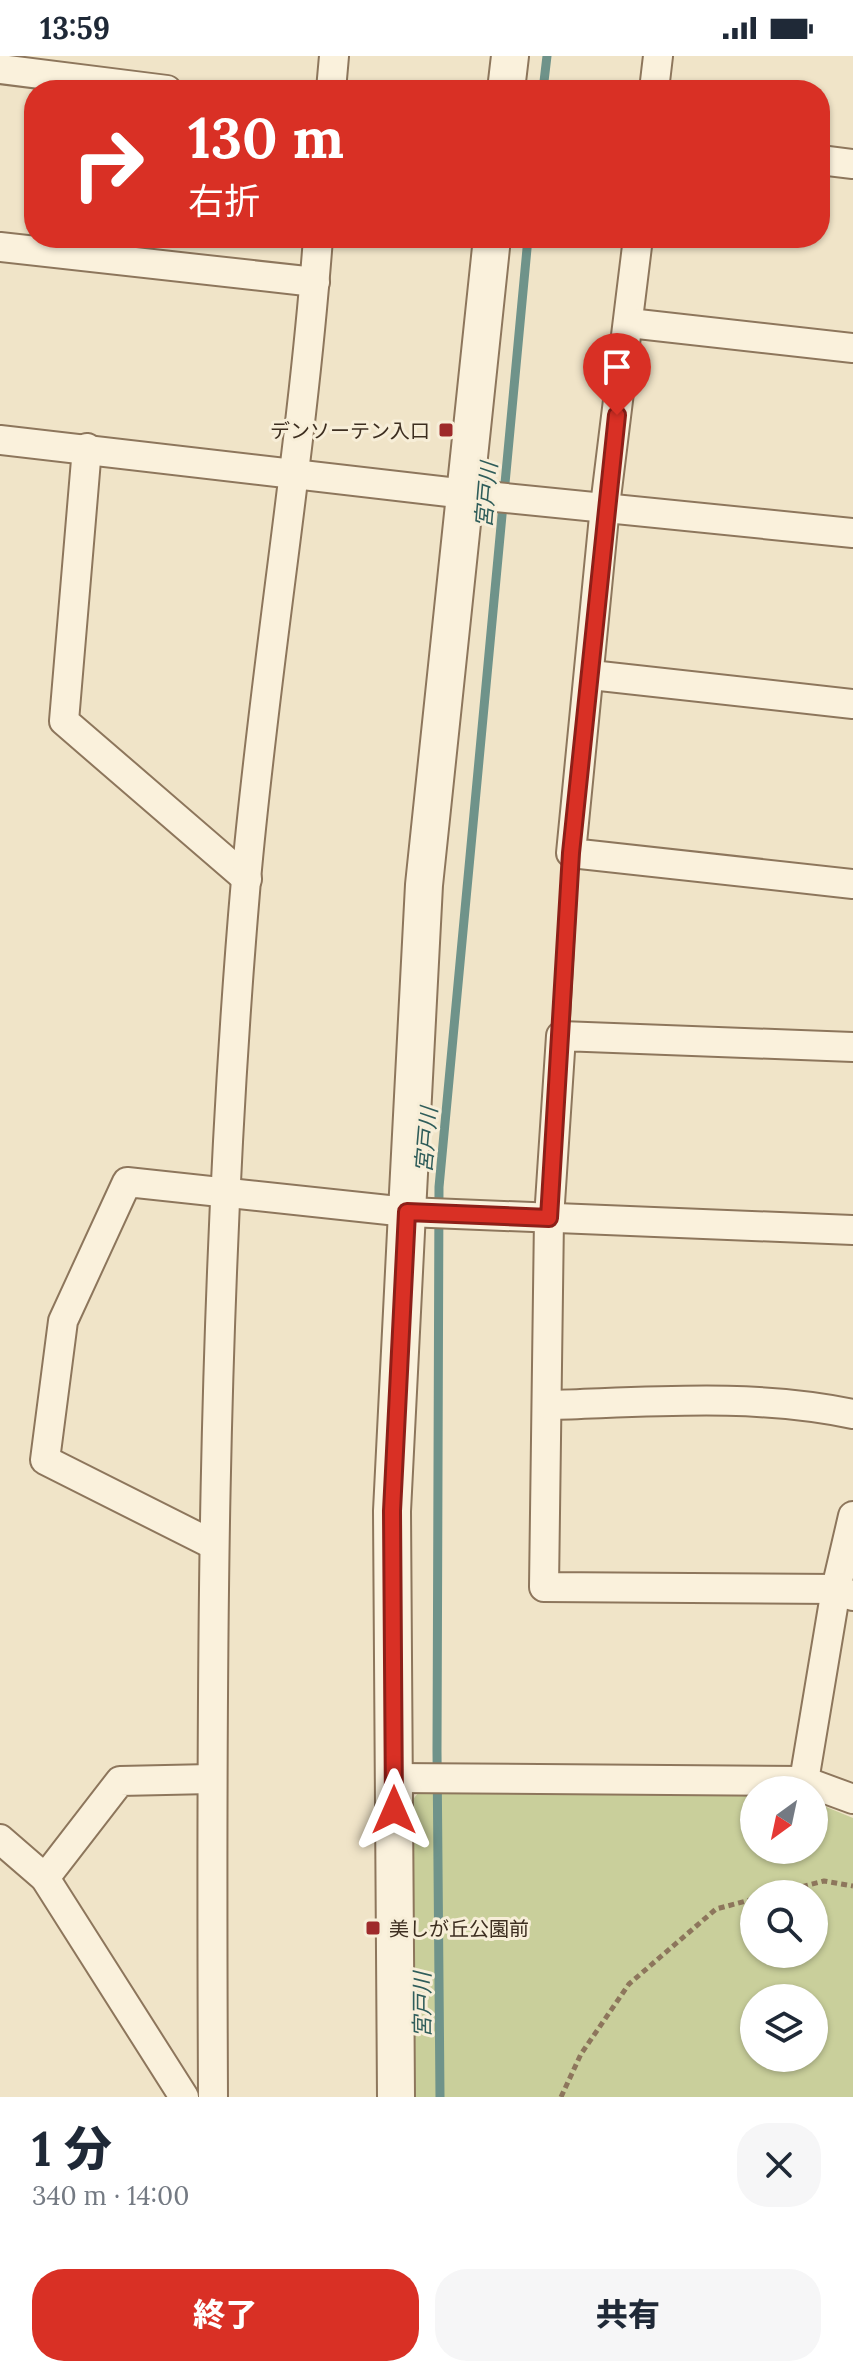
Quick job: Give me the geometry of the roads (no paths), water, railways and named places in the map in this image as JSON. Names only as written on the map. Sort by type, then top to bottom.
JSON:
[{"type":"street","points":[[332,80],[334,56]]},
{"type":"street","points":[[507,80],[510,56]]},
{"type":"street","points":[[655,80],[658,56]]},
{"type":"street","points":[[0,69],[87,80]]},
{"type":"street","points":[[830,161],[853,164]]},
{"type":"street","points":[[0,247],[315,282]]},
{"type":"street","points":[[213,2097],[212,1544],[226,1193],[247,879],[317,248]]},
{"type":"street","points":[[396,2097],[392,1511],[407,1212],[424,885],[491,248]]},
{"type":"street","points":[[637,248],[605,506],[591,675],[571,853],[853,884]]},
{"type":"street","points":[[629,323],[853,348]]},
{"type":"street","points":[[0,440],[466,494],[853,533]]},
{"type":"street","points":[[87,448],[64,721],[247,879]]},
{"type":"street","points":[[591,675],[853,704]]},
{"type":"street","points":[[845,1593],[544,1587],[549,1405],[549,1218],[561,1036],[853,1047]]},
{"type":"street","points":[[212,1544],[45,1460],[63,1321],[127,1182],[407,1212],[853,1230]]},
{"type":"street","points":[[549,1405],[797,1402],[853,1414]]},
{"type":"street","points":[[805,1776],[845,1593],[853,1516]]},
{"type":"street","points":[[394,1778],[740,1781]]},
{"type":"street","points":[[45,1878],[120,1781],[211,1779]]},
{"type":"street","points":[[828,1790],[853,1799]]},
{"type":"street","points":[[0,1839],[45,1878],[184,2097]]},
{"type":"lane","points":[[561,1036],[571,853]]},
{"type":"waterway","name":"宮戸川","points":[[544,80],[547,56]]},
{"type":"waterway","name":"宮戸川","points":[[440,2097],[437,1751],[439,1187],[527,248]]},
{"type":"place","name":"デンソーテン入口","points":[[446,430]]},
{"type":"place","name":"美しが丘公園前","points":[[373,1928]]}]
